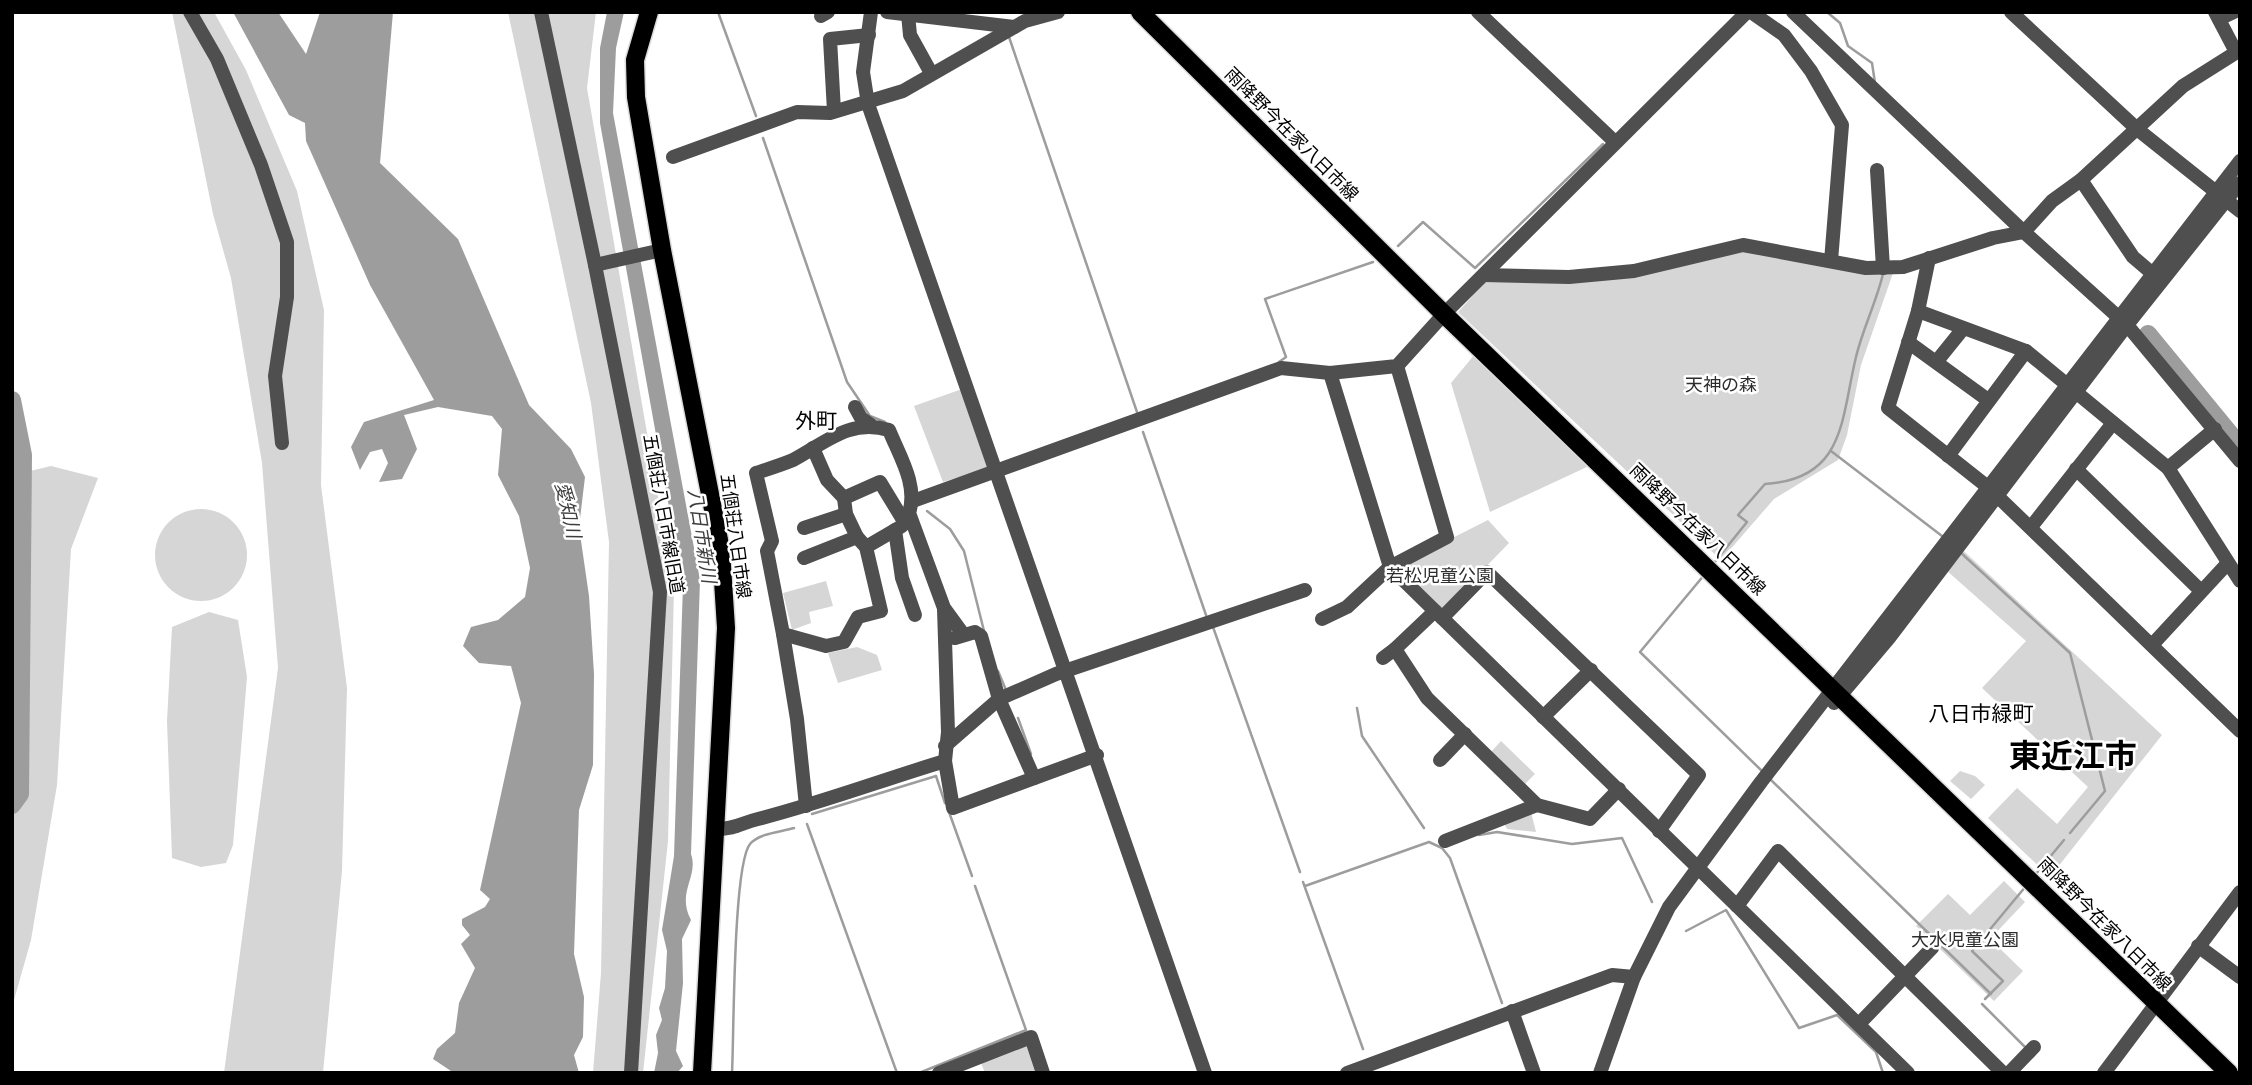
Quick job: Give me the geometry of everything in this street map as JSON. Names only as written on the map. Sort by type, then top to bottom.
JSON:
[{"type":"main road","name":"五個荘八日市線","points":[[649,12],[635,60],[636,97],[658,251],[686,361],[726,591],[717,829],[702,1073]]},
{"type":"main road","name":"雨降野今在家八日市線","points":[[1140,12],[1444,314],[1835,694],[2041,888],[2229,1073]]},
{"type":"street","points":[[190,12],[217,59],[261,165],[287,242],[287,297],[275,376],[282,443]]},
{"type":"street","name":"五個荘八日市線旧道","points":[[541,12],[601,264],[660,592],[659,659],[631,1073]]},
{"type":"street","points":[[871,12],[863,72],[868,104],[1097,755],[1205,1073]]},
{"type":"street","points":[[887,12],[1014,27]]},
{"type":"street","points":[[673,157],[797,112],[834,111],[868,104],[903,90],[1014,27],[1058,12]]},
{"type":"street","points":[[1478,12],[1615,142]]},
{"type":"street","points":[[804,558],[861,542],[996,472],[1281,368],[1330,373],[1397,366],[1444,314],[1615,142],[1749,12],[1784,35],[1811,71],[1842,125],[1831,261]]},
{"type":"street","points":[[1793,12],[2024,232],[2123,322],[2240,461]]},
{"type":"street","points":[[2011,12],[2137,129],[2240,211]]},
{"type":"street","points":[[1484,275],[1569,277],[1634,271],[1743,245],[1831,261],[1884,268],[1903,267],[2024,232],[2052,201],[2081,180],[2183,86],[2238,51],[2217,16],[2234,12]]},
{"type":"street","points":[[913,14],[910,35],[931,73]]},
{"type":"street","points":[[834,111],[830,39],[869,35]]},
{"type":"street","points":[[1600,1073],[1634,977],[1668,907],[1701,870],[2221,197],[2240,161]]},
{"type":"street","points":[[1877,170],[1884,268]]},
{"type":"street","points":[[2081,180],[2133,257],[2153,274]]},
{"type":"street","points":[[2123,322],[2153,274],[2221,197],[2240,183]]},
{"type":"street","points":[[601,264],[658,251]]},
{"type":"street","points":[[1929,258],[1917,311],[1888,408],[1994,492],[2240,731]]},
{"type":"street","points":[[1917,311],[1962,330],[2026,351],[2168,468],[2240,581]]},
{"type":"street","points":[[1937,361],[1962,330]]},
{"type":"street","points":[[1908,342],[1988,400]]},
{"type":"street","points":[[1948,456],[2026,351]]},
{"type":"street","points":[[1322,619],[1347,607],[1390,567],[1447,537],[1397,366]]},
{"type":"street","points":[[1330,373],[1390,567],[1908,1073]]},
{"type":"street","points":[[855,407],[861,418],[871,425],[888,430],[908,476],[902,578],[915,615]]},
{"type":"street","points":[[2031,527],[2113,423]]},
{"type":"street","points":[[806,806],[797,719],[766,551],[772,541],[756,473],[789,461],[833,433],[853,432],[871,425]]},
{"type":"street","points":[[2168,468],[2214,429]]},
{"type":"street","points":[[783,634],[826,646],[844,642],[858,617],[881,611],[861,542],[846,514],[844,498],[827,480],[813,448]]},
{"type":"street","points":[[2076,469],[2201,591]]},
{"type":"street","points":[[844,498],[880,482],[906,517],[944,607],[963,634]]},
{"type":"street","points":[[804,528],[846,514]]},
{"type":"street","points":[[2152,645],[2227,564]]},
{"type":"street","points":[[1383,658],[1487,572],[1699,775],[1659,831]]},
{"type":"street","points":[[717,829],[734,830],[752,820],[806,806],[945,754],[999,699],[1056,674],[1068,673],[1305,590]]},
{"type":"street","points":[[944,607],[948,732],[945,754],[953,808],[1097,755]]},
{"type":"street","points":[[947,642],[963,634],[975,632],[981,636],[999,699],[1034,778]]},
{"type":"street","points":[[1395,649],[1427,698],[1537,806],[1590,819],[1619,789]]},
{"type":"street","points":[[1543,718],[1591,670]]},
{"type":"street","points":[[1440,760],[1465,734]]},
{"type":"street","points":[[1445,841],[1537,806]]},
{"type":"street","points":[[1737,906],[1778,851],[2003,1073]]},
{"type":"street","points":[[1609,1073],[1643,980],[1674,913],[1701,870]]},
{"type":"street","points":[[2104,1073],[2240,892]]},
{"type":"street","points":[[2198,946],[2240,977]]},
{"type":"street","points":[[1859,1024],[1932,948]]},
{"type":"street","points":[[1347,1073],[1612,975],[1634,977]]},
{"type":"street","points":[[1512,1012],[1534,1073]]},
{"type":"street","points":[[939,1073],[1031,1037],[1043,1073]]},
{"type":"street","points":[[2009,1073],[2034,1047]]},
{"type":"green space","points":[[172,12],[214,12],[246,70],[297,191],[324,310],[321,485],[347,688],[342,871],[323,1073],[224,1073],[278,668],[262,463],[231,278],[213,214]]},
{"type":"green space","points":[[508,12],[596,12],[587,88],[674,588],[668,841],[643,1073],[593,1073],[601,973],[609,542],[591,403]]},
{"type":"green space","name":"天神の森","points":[[1743,250],[1893,273],[1861,365],[1847,435],[1838,460],[1774,499],[1721,560],[1458,312],[1486,281],[1571,282]]},
{"type":"green space","points":[[1475,354],[1589,466],[1490,512],[1451,383]]},
{"type":"green space","points":[[962,389],[990,468],[943,482],[914,406]]},
{"type":"green space","points":[[51,466],[98,478],[71,549],[57,785],[31,940],[12,1007],[12,660],[30,471]]},
{"type":"green space","points":[[201,509],[219,512],[234,522],[244,537],[247,555],[244,573],[234,588],[219,598],[201,601],[183,598],[168,588],[158,573],[155,555],[158,537],[168,522],[183,512]]},
{"type":"green space","name":"若松児童公園","points":[[1488,520],[1509,543],[1441,613],[1395,567]]},
{"type":"green space","points":[[1954,542],[2162,735],[2050,877],[1988,818],[2017,788],[2057,824],[2088,787],[1982,688],[2026,641],[1937,562]]},
{"type":"green space","points":[[826,581],[833,606],[809,612],[811,623],[792,630],[783,593]]},
{"type":"green space","points":[[209,612],[238,620],[247,677],[233,845],[226,863],[201,867],[172,858],[167,721],[172,627]]},
{"type":"green space","points":[[857,647],[877,655],[882,670],[838,683],[828,653]]},
{"type":"green space","points":[[1501,741],[1535,774],[1523,786],[1490,753]]},
{"type":"green space","points":[[1960,771],[1975,776],[1985,785],[1971,799],[1950,781]]},
{"type":"green space","points":[[1531,812],[1536,832],[1507,829],[1504,823]]},
{"type":"green space","name":"大水児童公園","points":[[2004,881],[2025,902],[1990,939],[2023,971],[1994,1001],[1916,926],[1948,894],[1970,915]]},
{"type":"green space","points":[[1031,1037],[1043,1073],[985,1073],[979,1058]]},
{"type":"water","name":"愛知川","points":[[233,12],[278,12],[306,54],[320,12],[393,12],[380,163],[458,239],[529,405],[571,449],[585,477],[579,527],[589,596],[594,674],[593,765],[579,810],[574,954],[584,997],[583,1037],[574,1055],[579,1073],[454,1073],[433,1059],[437,1049],[455,1033],[459,1003],[475,968],[461,944],[470,935],[462,925],[462,919],[485,907],[490,899],[480,890],[521,703],[511,666],[479,663],[463,646],[471,627],[498,620],[525,597],[530,568],[519,516],[498,475],[502,429],[492,416],[438,407],[404,415],[417,449],[402,479],[379,482],[388,463],[382,449],[370,452],[360,470],[351,447],[364,422],[434,400],[370,285],[306,141],[305,123],[289,115]]},
{"type":"water","name":"八日市新川","points":[[607,12],[624,12],[616,48],[613,113],[700,580],[691,854],[693,862],[686,901],[691,920],[682,939],[683,983],[676,1051],[683,1066],[677,1073],[654,1073],[658,1053],[656,1035],[662,1020],[659,1008],[665,988],[667,951],[662,930],[674,856],[683,585],[600,123],[600,48]]},
{"type":"waterway","points":[[718,12],[756,116]]},
{"type":"waterway","points":[[1827,12],[1840,23],[1848,46],[1872,63],[1875,83]]},
{"type":"waterway","points":[[1009,37],[1138,415]]},
{"type":"waterway","points":[[763,138],[847,382],[870,416],[885,422]]},
{"type":"waterway","points":[[1398,246],[1423,222],[1475,268],[1603,144]]},
{"type":"waterway","points":[[1279,362],[1286,357],[1265,299],[1373,262]]},
{"type":"waterway","points":[[1714,563],[1747,522],[1738,515],[1765,484],[1792,480],[1811,471],[1825,458],[1835,442],[1842,423],[1859,346],[1883,274]]},
{"type":"waterway","points":[[2148,334],[2240,446]]},
{"type":"waterway","points":[[12,400],[23,455],[20,794],[12,805]]},
{"type":"waterway","points":[[1143,432],[1206,615]]},
{"type":"waterway","points":[[1831,451],[1942,536]]},
{"type":"waterway","points":[[927,511],[950,529],[964,551],[984,631]]},
{"type":"waterway","points":[[1960,552],[2070,653],[2105,791],[2070,833]]},
{"type":"waterway","points":[[1705,574],[1640,652],[1763,772]]},
{"type":"waterway","points":[[1213,627],[1300,872]]},
{"type":"waterway","points":[[998,671],[1006,690]]},
{"type":"waterway","points":[[1357,708],[1362,736],[1424,828]]},
{"type":"waterway","points":[[1018,718],[1031,754]]},
{"type":"waterway","points":[[812,814],[936,776],[945,803]]},
{"type":"waterway","points":[[1770,779],[1991,994]]},
{"type":"waterway","points":[[949,812],[972,876]]},
{"type":"waterway","points":[[807,824],[897,1073]]},
{"type":"waterway","points":[[732,1073],[737,916],[744,858],[754,840],[794,828]]},
{"type":"waterway","points":[[1479,835],[1497,832],[1572,844],[1622,838],[1652,902]]},
{"type":"waterway","points":[[2035,875],[2064,840]]},
{"type":"waterway","points":[[1305,886],[1429,842],[1442,848],[1450,858],[1502,1003]]},
{"type":"waterway","points":[[1303,882],[1363,1049]]},
{"type":"waterway","points":[[919,1073],[1026,1030],[975,886]]},
{"type":"waterway","points":[[1985,999],[2003,981],[1972,951],[2026,886]]},
{"type":"waterway","points":[[1686,931],[1726,910],[1799,1028],[1837,1015],[1876,1052],[1883,1073]]},
{"type":"waterway","points":[[1982,1004],[2027,1049]]},
{"type":"district","name":"外町","points":[[816,420]]},
{"type":"district","name":"八日市緑町","points":[[1981,713]]},
{"type":"district","name":"東近江市","points":[[2073,755]]}]
